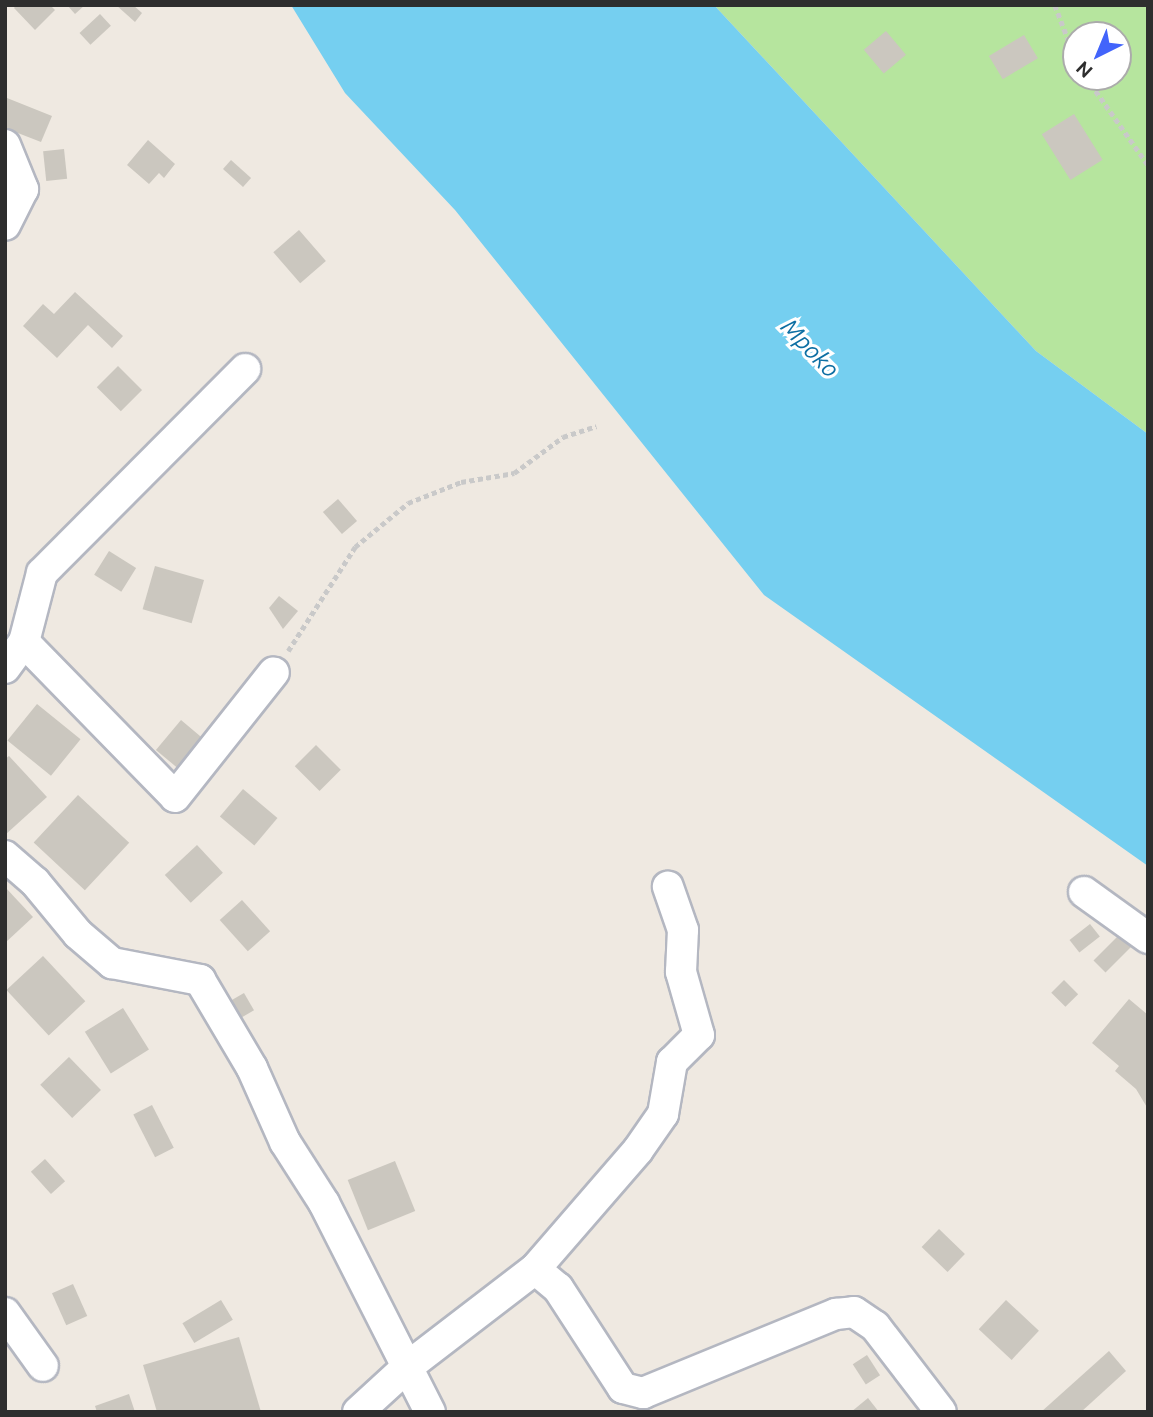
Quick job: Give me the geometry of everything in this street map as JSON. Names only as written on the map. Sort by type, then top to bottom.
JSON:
[{"type":"street","points":[[5,145],[23,189],[5,225]]},
{"type":"street","points":[[5,668],[24,642],[41,573],[245,369]]},
{"type":"street","points":[[24,642],[175,797],[274,672]]},
{"type":"street","points":[[5,856],[35,882],[78,934],[112,962],[200,979],[252,1068],[285,1142],[324,1203],[405,1368],[430,1412]]},
{"type":"street","points":[[358,1412],[405,1368],[535,1269],[638,1150],[663,1114],[673,1062],[699,1035],[681,972],[683,930],[668,887]]},
{"type":"street","points":[[1084,892],[1148,939]]},
{"type":"street","points":[[535,1269],[558,1288],[623,1388],[643,1393],[836,1314],[854,1312],[875,1326],[941,1412]]},
{"type":"street","points":[[5,1313],[43,1366]]},
{"type":"path","points":[[1055,5],[1062,23]]},
{"type":"path","points":[[1096,91],[1148,164]]},
{"type":"path","points":[[274,672],[355,547],[408,503],[461,482],[514,473],[563,438],[596,426]]},
{"type":"green space","points":[[714,5],[1148,5],[1148,434],[1036,351]]},
{"type":"water","name":"Mpoko","points":[[291,5],[714,5],[1036,351],[1148,434],[1148,866],[764,595],[455,210],[345,93]]},
{"type":"building","points":[[16,5],[50,5],[55,10],[35,30],[14,8]]},
{"type":"building","points":[[67,5],[85,5],[75,14]]},
{"type":"building","points":[[116,5],[133,5],[142,13],[135,22]]},
{"type":"building","points":[[100,14],[111,26],[90,45],[80,33]]},
{"type":"building","points":[[886,31],[906,55],[884,73],[864,50]]},
{"type":"building","points":[[1024,35],[1038,58],[1003,79],[989,56]]},
{"type":"building","points":[[7,98],[52,116],[41,142],[5,128]]},
{"type":"building","points":[[1074,114],[1103,160],[1070,180],[1042,134]]},
{"type":"building","points":[[148,140],[175,164],[164,178],[159,173],[149,184],[127,165]]},
{"type":"building","points":[[64,149],[67,179],[46,181],[43,151]]},
{"type":"building","points":[[231,160],[251,178],[243,187],[223,169]]},
{"type":"building","points":[[299,230],[326,261],[300,283],[273,252]]},
{"type":"building","points":[[75,292],[123,336],[112,348],[88,325],[57,358],[23,326],[43,304],[54,314]]},
{"type":"building","points":[[118,366],[142,390],[121,411],[97,387]]},
{"type":"building","points":[[338,499],[357,521],[342,534],[323,512]]},
{"type":"building","points":[[109,551],[136,568],[121,592],[94,575]]},
{"type":"building","points":[[155,566],[204,580],[192,623],[143,609]]},
{"type":"building","points":[[279,596],[298,611],[283,629],[269,608]]},
{"type":"building","points":[[37,704],[81,739],[51,776],[7,741]]},
{"type":"building","points":[[181,720],[221,753],[196,783],[156,750]]},
{"type":"building","points":[[316,745],[341,770],[320,791],[295,766]]},
{"type":"building","points":[[9,756],[47,797],[5,835],[5,759]]},
{"type":"building","points":[[243,789],[277,818],[254,846],[220,817]]},
{"type":"building","points":[[78,795],[129,843],[85,890],[34,843]]},
{"type":"building","points":[[197,845],[223,873],[191,903],[165,875]]},
{"type":"building","points":[[5,887],[33,917],[5,943]]},
{"type":"building","points":[[242,900],[270,931],[248,951],[220,920]]},
{"type":"building","points":[[1090,924],[1100,937],[1079,953],[1070,940]]},
{"type":"building","points":[[1126,928],[1138,940],[1105,973],[1093,961]]},
{"type":"building","points":[[43,956],[85,1001],[49,1035],[6,990]]},
{"type":"building","points":[[1064,980],[1078,994],[1065,1007],[1051,993]]},
{"type":"building","points":[[244,993],[254,1010],[239,1019],[229,1002]]},
{"type":"building","points":[[1129,999],[1148,1015],[1148,1109],[1136,1089],[1115,1071],[1119,1066],[1092,1043]]},
{"type":"building","points":[[123,1008],[149,1050],[111,1073],[85,1032]]},
{"type":"building","points":[[69,1057],[101,1090],[72,1118],[40,1085]]},
{"type":"building","points":[[152,1105],[174,1148],[155,1157],[133,1115]]},
{"type":"building","points":[[45,1159],[65,1181],[51,1194],[31,1172]]},
{"type":"building","points":[[395,1161],[415,1211],[368,1230],[348,1180]]},
{"type":"building","points":[[939,1229],[965,1254],[948,1272],[922,1247]]},
{"type":"building","points":[[73,1284],[87,1316],[66,1325],[52,1293]]},
{"type":"building","points":[[221,1300],[233,1320],[194,1343],[182,1323]]},
{"type":"building","points":[[1006,1300],[1039,1331],[1012,1360],[979,1329]]},
{"type":"building","points":[[239,1337],[261,1412],[157,1412],[143,1365]]},
{"type":"building","points":[[1109,1351],[1126,1371],[1081,1412],[1041,1412]]},
{"type":"building","points":[[867,1355],[880,1375],[866,1384],[853,1364]]},
{"type":"building","points":[[129,1394],[135,1412],[97,1412],[95,1406]]},
{"type":"building","points":[[868,1398],[879,1412],[851,1412]]}]
